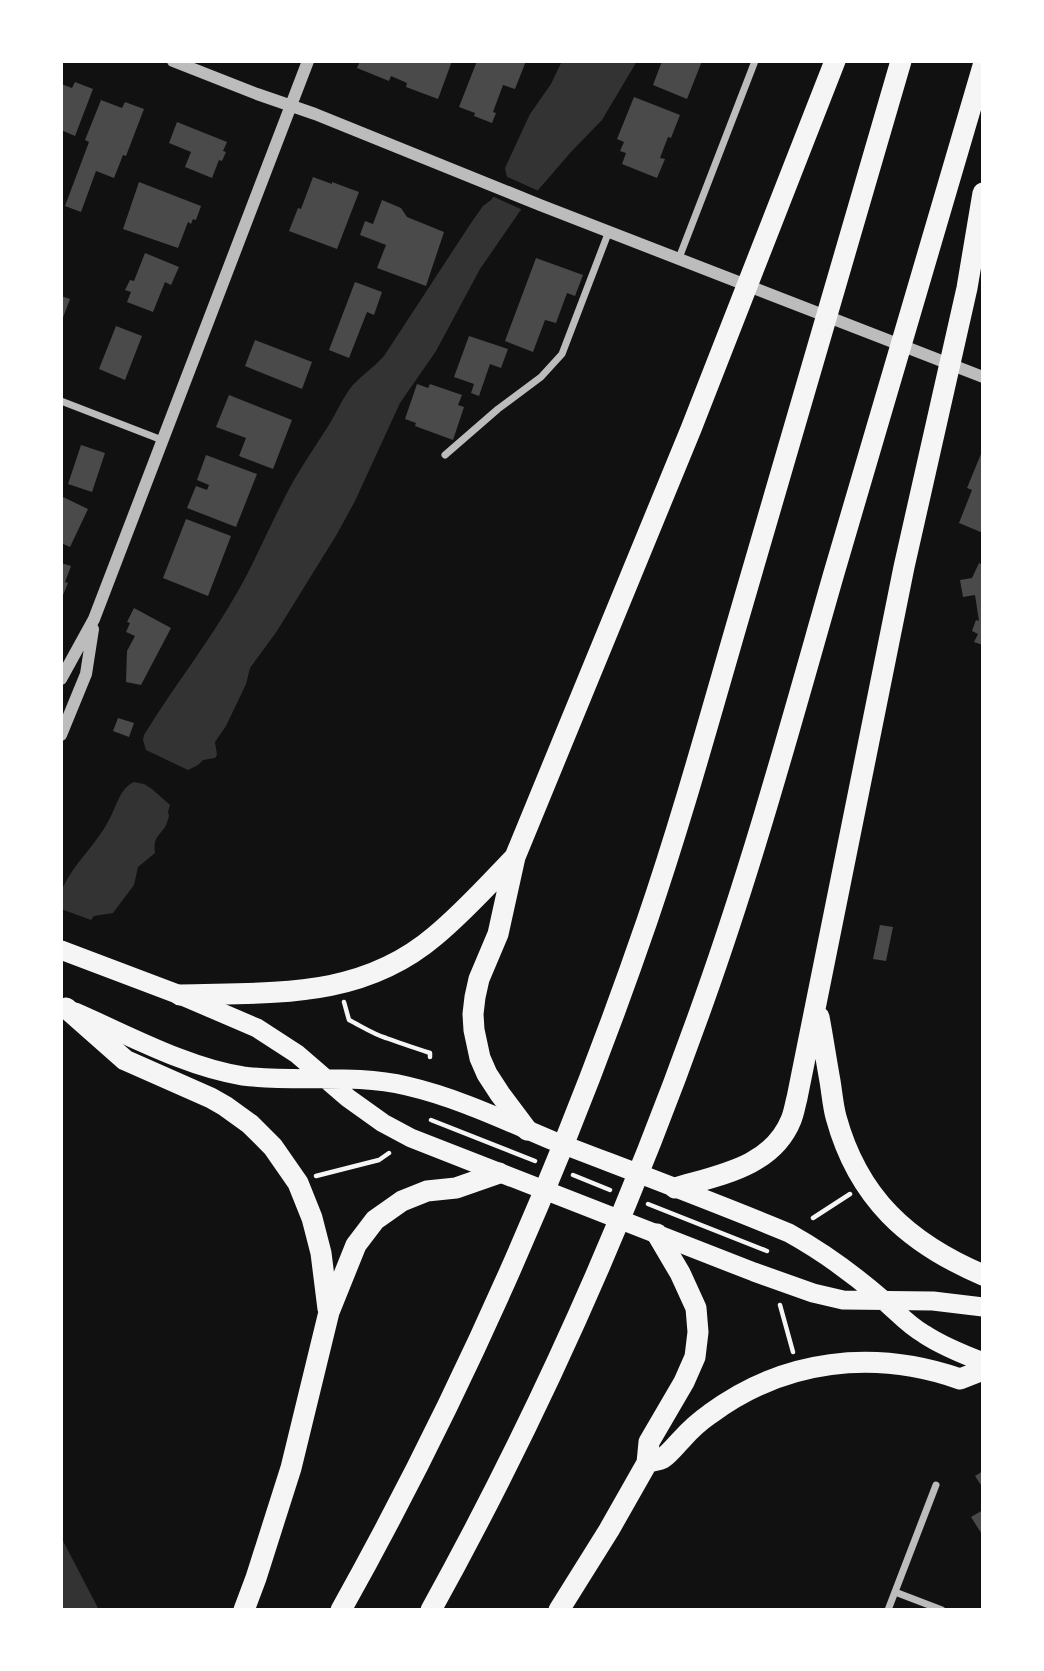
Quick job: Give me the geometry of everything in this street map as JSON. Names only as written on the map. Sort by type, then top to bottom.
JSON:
[{"type":"highway","points":[[527,1130],[499,1094],[480,1058],[474,1030],[475,997],[479,979],[498,934],[515,857],[687,442],[835,61]]},
{"type":"highway","points":[[341,1610],[381,1539],[436,1430],[518,1255],[591,1077],[649,916],[677,828],[901,61]]},
{"type":"highway","points":[[431,1610],[514,1451],[592,1284],[704,999],[732,918],[983,66]]},
{"type":"highway","points":[[675,1188],[738,1170],[755,1161],[770,1150],[791,1120],[904,566],[967,288],[983,193]]},
{"type":"highway","points":[[180,995],[318,989],[352,981],[383,969],[433,938],[515,857]]},
{"type":"highway","points":[[61,950],[180,995],[257,1028],[297,1054],[348,1098],[383,1123],[411,1138],[763,1276],[844,1300],[933,1301],[983,1307]]},
{"type":"highway","points":[[817,1002],[835,1115],[844,1142],[866,1185],[915,1238],[955,1263],[983,1275]]},
{"type":"highway","points":[[63,1007],[180,1058],[221,1072],[276,1079],[358,1079],[407,1086],[432,1093],[789,1233],[842,1266],[922,1334],[983,1362]]},
{"type":"highway","points":[[63,1007],[125,1060],[226,1106],[250,1124],[273,1147],[298,1183],[318,1235],[329,1312]]},
{"type":"highway","points":[[244,1610],[291,1468],[329,1312],[356,1245],[375,1220],[402,1201],[416,1195],[456,1188],[499,1173]]},
{"type":"highway","points":[[559,1610],[648,1462],[649,1442],[691,1367],[697,1345],[696,1308],[680,1273],[657,1234]]},
{"type":"highway","points":[[648,1462],[662,1459],[697,1424],[721,1406],[757,1386],[798,1371],[839,1363],[892,1363],[936,1371],[960,1379],[983,1370]]},
{"type":"street","points":[[173,61],[983,377]]},
{"type":"street","points":[[61,679],[94,619],[308,61]]},
{"type":"street","points":[[679,258],[755,61]]},
{"type":"street","points":[[445,455],[498,408],[541,377],[562,354],[609,231]]},
{"type":"street","points":[[61,401],[162,440]]},
{"type":"street","points":[[61,735],[86,674],[94,619]]},
{"type":"street","points":[[888,1610],[936,1485]]},
{"type":"street","points":[[895,1592],[942,1610]]},
{"type":"path","points":[[344,1001],[349,1020],[386,1039],[430,1053],[430,1057]]},
{"type":"path","points":[[432,1120],[548,1166]]},
{"type":"path","points":[[312,1178],[371,1163],[389,1153]]},
{"type":"path","points":[[561,1170],[612,1191]]},
{"type":"path","points":[[813,1219],[853,1192]]},
{"type":"path","points":[[638,1200],[767,1251]]},
{"type":"path","points":[[780,1305],[794,1357]]},
{"type":"shaded area","points":[[562,61],[637,61],[602,120],[520,211],[480,269],[436,351],[400,403],[337,534],[277,631],[250,668],[246,684],[226,726],[215,742],[215,758],[203,760],[188,770],[146,750],[144,735],[227,610],[291,486],[346,395],[384,356],[471,223],[507,177],[505,168],[530,114],[551,84]]},
{"type":"shaded area","points":[[134,782],[152,789],[170,805],[166,824],[155,841],[155,853],[138,867],[134,885],[113,913],[94,916],[91,920],[61,909],[61,892],[68,878],[105,827],[122,793]]},
{"type":"shaded area","points":[[61,1537],[99,1610],[61,1610]]},
{"type":"pier","points":[[503,175],[541,192],[525,211],[490,195]]},
{"type":"building","points":[[360,61],[452,61],[438,99],[406,87],[407,83],[391,76],[389,81],[357,68]]},
{"type":"building","points":[[477,61],[526,61],[515,89],[503,85],[492,123],[459,107]]},
{"type":"building","points":[[662,61],[702,61],[687,99],[653,85]]},
{"type":"building","points":[[75,82],[93,89],[75,136],[61,130],[61,84],[72,88]]},
{"type":"building","points":[[634,97],[680,115],[660,158],[665,159],[657,178],[622,164],[626,153],[620,151],[624,142],[617,139]]},
{"type":"building","points":[[101,100],[122,108],[125,102],[144,109],[126,156],[123,155],[114,178],[96,171],[81,212],[65,206],[89,142],[85,140]]},
{"type":"building","points":[[177,122],[227,142],[223,151],[226,152],[222,161],[219,160],[212,178],[185,167],[191,152],[169,143]]},
{"type":"building","points":[[313,177],[359,192],[337,249],[289,231]]},
{"type":"building","points":[[139,182],[201,206],[196,220],[193,219],[191,224],[188,222],[178,248],[123,229]]},
{"type":"building","points":[[382,200],[401,208],[407,217],[444,232],[426,286],[377,268],[386,245],[360,235],[365,221],[373,224]]},
{"type":"building","points":[[145,253],[179,267],[171,285],[165,282],[153,312],[127,302],[131,292],[125,290],[130,280],[134,281]]},
{"type":"building","points":[[536,258],[583,275],[575,296],[567,293],[556,323],[545,320],[533,352],[505,341]]},
{"type":"building","points":[[355,282],[382,292],[374,315],[367,312],[349,358],[329,350]]},
{"type":"building","points":[[61,296],[70,299],[61,323]]},
{"type":"building","points":[[116,326],[142,336],[125,380],[99,369]]},
{"type":"building","points":[[469,336],[508,349],[501,368],[490,364],[479,396],[471,393],[474,384],[454,377]]},
{"type":"building","points":[[255,340],[312,362],[302,389],[245,366]]},
{"type":"building","points":[[417,384],[428,388],[430,384],[462,395],[458,405],[464,407],[453,440],[415,426],[416,423],[405,419]]},
{"type":"building","points":[[229,395],[292,420],[273,469],[239,456],[246,438],[216,427]]},
{"type":"building","points":[[81,445],[105,453],[92,492],[68,484]]},
{"type":"building","points":[[983,449],[983,533],[959,523],[972,490],[967,488]]},
{"type":"building","points":[[206,455],[257,474],[236,527],[187,508],[196,486],[207,490],[209,485],[197,480]]},
{"type":"building","points":[[61,496],[88,509],[70,547],[61,543]]},
{"type":"building","points":[[186,519],[231,536],[208,596],[163,578]]},
{"type":"building","points":[[61,563],[71,566],[61,600]]},
{"type":"building","points":[[979,563],[983,565],[983,645],[974,642],[978,634],[972,631],[976,620],[979,621],[975,595],[963,597],[960,580],[972,578]]},
{"type":"building","points":[[134,608],[171,628],[141,685],[126,682],[127,651],[135,636],[126,632],[130,623],[127,622]]},
{"type":"building","points":[[118,718],[134,723],[129,737],[113,731]]},
{"type":"building","points":[[880,925],[893,927],[886,961],[873,959]]},
{"type":"building","points":[[983,1471],[983,1488],[975,1476]]},
{"type":"building","points":[[983,1510],[983,1536],[971,1517]]}]
